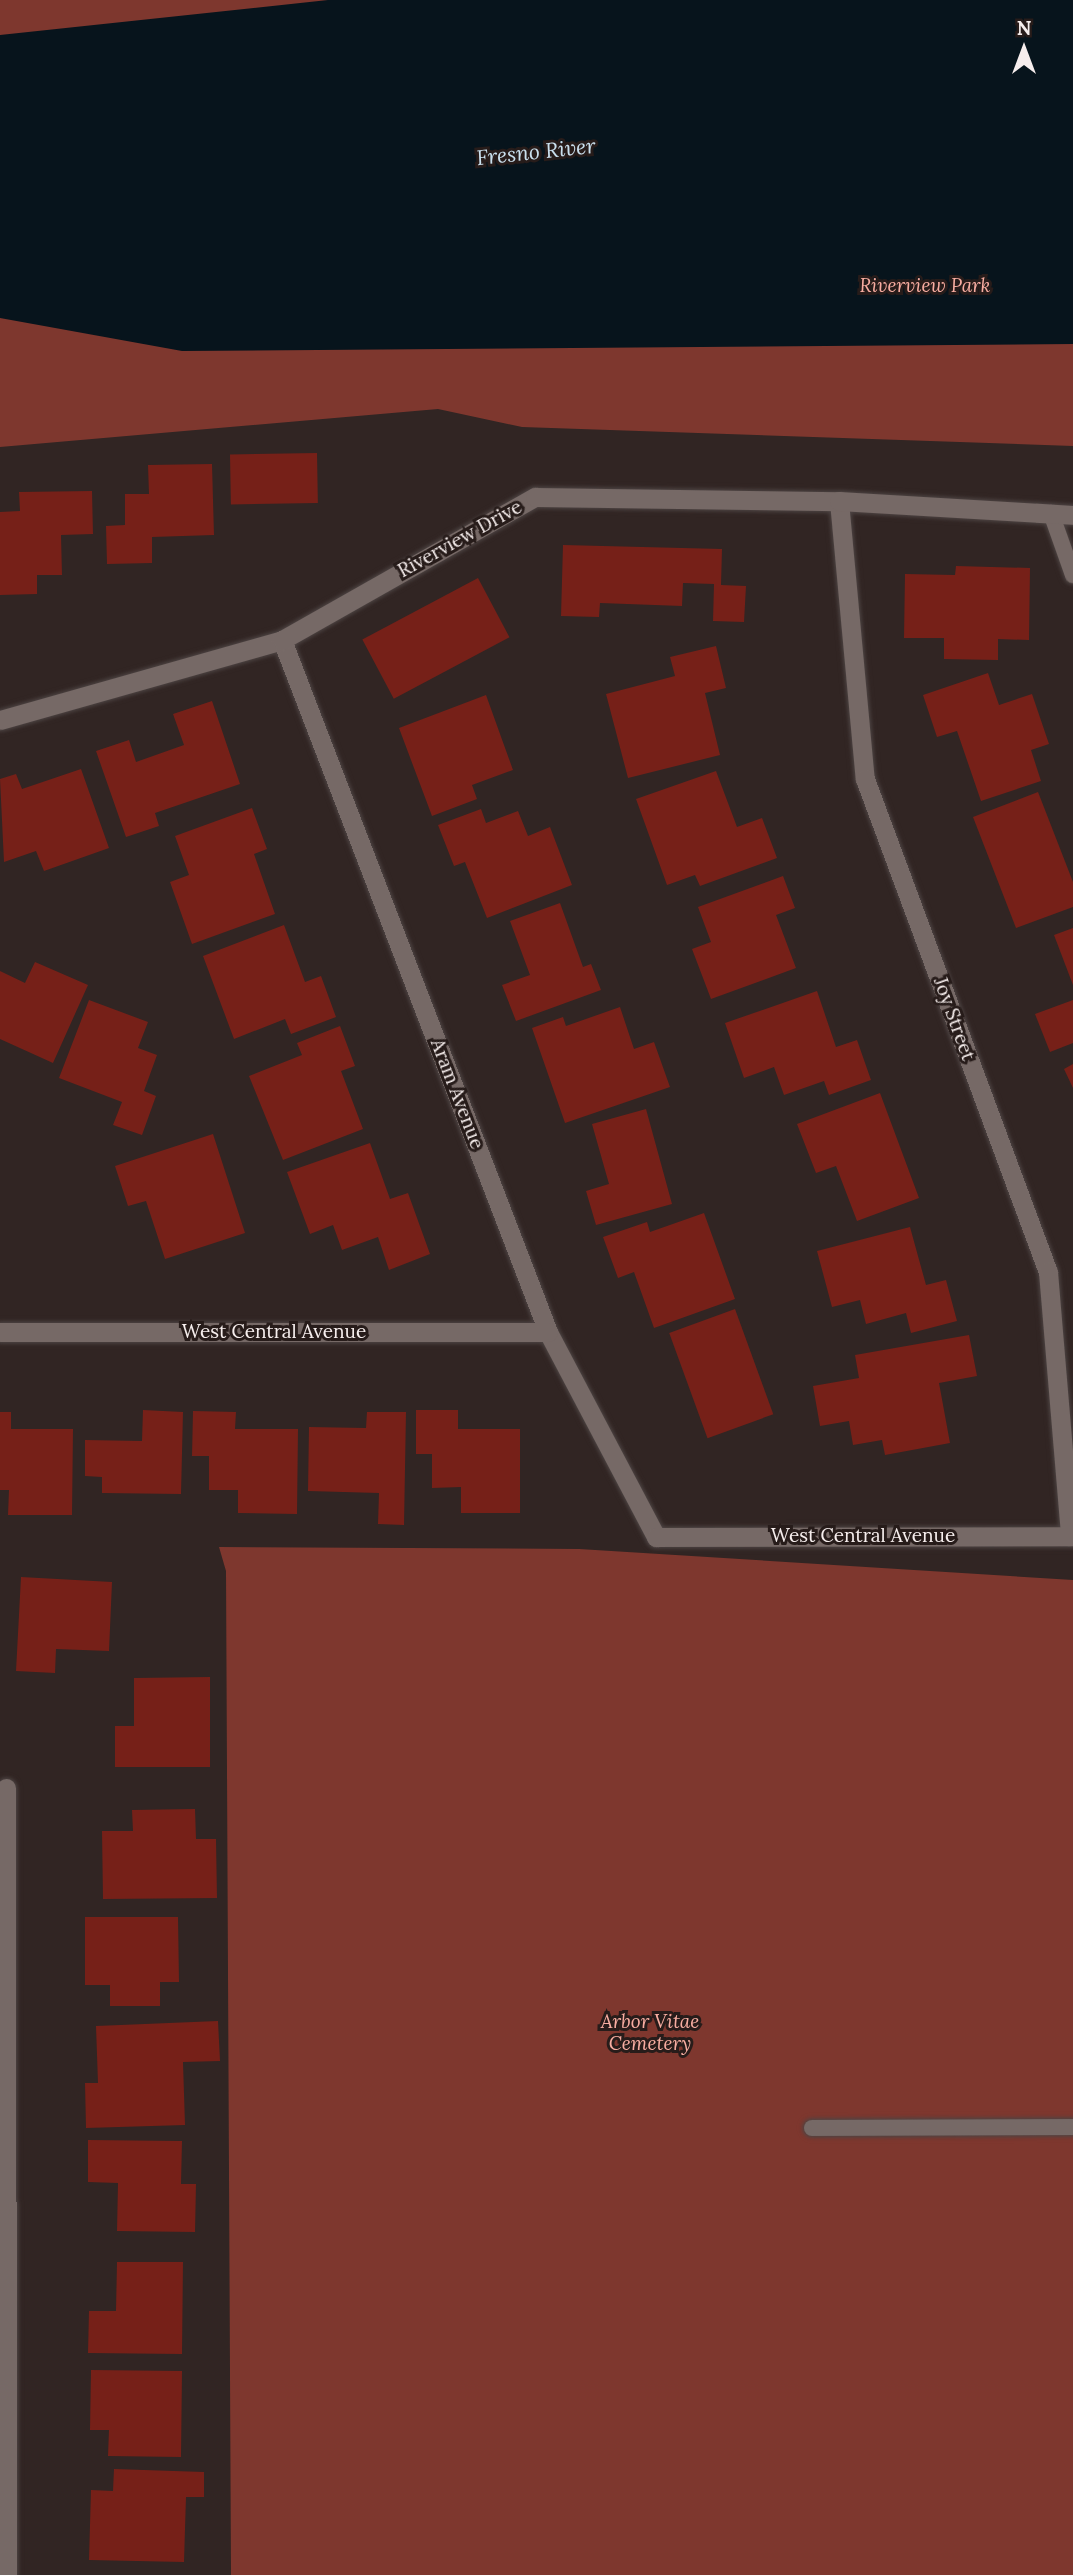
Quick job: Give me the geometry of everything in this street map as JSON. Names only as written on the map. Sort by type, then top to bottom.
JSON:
[{"type":"street","name":"Riverview Drive","points":[[0,720],[282,640],[535,497],[839,501],[1073,515]]},
{"type":"street","name":"Joy Street","points":[[839,501],[865,779],[1048,1272],[1071,1536]]},
{"type":"street","name":"Aram Avenue","points":[[282,640],[548,1332],[656,1537]]},
{"type":"street","name":"West Central Avenue","points":[[0,1332],[548,1332]]},
{"type":"street","name":"West Central Avenue","points":[[656,1537],[1071,1536]]},
{"type":"street","points":[[5,2565],[2,2109],[6,1788]]},
{"type":"lane","points":[[1051,513],[1073,576]]},
{"type":"lane","points":[[812,2128],[1073,2127]]},
{"type":"green space","name":"Riverview Park","points":[[0,0],[1073,0],[1073,446],[522,427],[438,409],[0,447]]},
{"type":"green space","name":"Arbor Vitae Cemetery","points":[[219,1547],[579,1549],[1073,1580],[1073,2575],[231,2575],[226,1571]]},
{"type":"water","name":"Fresno River","points":[[328,0],[1073,0],[1073,344],[182,351],[0,318],[0,35]]},
{"type":"building","points":[[317,453],[318,503],[231,505],[230,455]]},
{"type":"building","points":[[212,464],[214,535],[152,537],[152,563],[107,564],[106,526],[125,525],[125,494],[149,494],[148,465]]},
{"type":"building","points":[[92,491],[93,534],[61,535],[62,575],[37,575],[37,594],[0,595],[0,512],[20,511],[19,492]]},
{"type":"building","points":[[563,545],[722,549],[721,585],[746,586],[744,622],[713,621],[714,584],[683,583],[682,606],[600,603],[599,617],[561,616]]},
{"type":"building","points":[[956,566],[1030,568],[1029,640],[998,639],[998,660],[944,659],[944,638],[904,638],[905,574],[955,575]]},
{"type":"building","points":[[478,578],[509,637],[394,699],[362,640]]},
{"type":"building","points":[[716,646],[726,688],[705,693],[720,755],[628,778],[606,694],[675,676],[670,657]]},
{"type":"building","points":[[988,673],[999,705],[1032,694],[1049,744],[1031,750],[1041,781],[981,801],[957,731],[937,737],[923,695]]},
{"type":"building","points":[[486,695],[513,770],[472,785],[477,799],[432,816],[399,728]]},
{"type":"building","points":[[212,701],[240,784],[155,813],[159,826],[126,837],[96,751],[129,740],[136,762],[184,745],[173,714]]},
{"type":"building","points":[[81,769],[109,848],[44,871],[36,851],[4,862],[0,779],[16,774],[22,789]]},
{"type":"building","points":[[716,771],[737,827],[762,818],[777,858],[700,886],[695,875],[667,885],[636,799]]},
{"type":"building","points":[[1038,792],[1073,882],[1073,907],[1016,928],[973,817]]},
{"type":"building","points":[[252,808],[267,849],[254,854],[275,914],[192,944],[170,882],[189,875],[175,836]]},
{"type":"building","points":[[481,809],[486,823],[518,811],[528,836],[550,827],[572,885],[487,918],[465,862],[454,866],[438,825]]},
{"type":"building","points":[[783,876],[795,908],[776,915],[796,968],[711,999],[692,949],[711,942],[698,907]]},
{"type":"building","points":[[560,903],[583,967],[591,964],[601,990],[516,1021],[502,985],[530,975],[510,921]]},
{"type":"building","points":[[284,925],[305,982],[321,976],[336,1017],[291,1034],[285,1019],[234,1039],[203,956]]},
{"type":"building","points":[[1073,928],[1073,985],[1054,935]]},
{"type":"building","points":[[35,962],[88,985],[53,1063],[0,1039],[0,971],[25,983]]},
{"type":"building","points":[[817,991],[836,1047],[857,1040],[871,1080],[829,1095],[824,1081],[784,1095],[774,1067],[744,1078],[725,1023]]},
{"type":"building","points":[[89,1000],[148,1022],[138,1048],[157,1055],[144,1091],[156,1096],[142,1135],[113,1125],[122,1102],[59,1078]]},
{"type":"building","points":[[1073,1000],[1073,1043],[1050,1052],[1035,1014]]},
{"type":"building","points":[[620,1007],[634,1049],[654,1042],[670,1087],[565,1123],[532,1028],[563,1017],[566,1026]]},
{"type":"building","points":[[340,1026],[355,1066],[341,1071],[363,1129],[283,1160],[249,1076],[302,1055],[297,1043]]},
{"type":"building","points":[[1073,1064],[1073,1088],[1064,1069]]},
{"type":"building","points":[[880,1093],[919,1198],[857,1221],[836,1166],[816,1173],[797,1124]]},
{"type":"building","points":[[646,1109],[672,1204],[596,1225],[586,1191],[609,1184],[592,1124]]},
{"type":"building","points":[[213,1134],[245,1233],[165,1259],[146,1201],[128,1206],[115,1166]]},
{"type":"building","points":[[370,1143],[390,1199],[408,1193],[430,1254],[389,1270],[378,1237],[342,1250],[333,1225],[310,1234],[287,1172]]},
{"type":"building","points":[[704,1213],[735,1299],[654,1328],[634,1272],[618,1278],[603,1237],[647,1222],[650,1232]]},
{"type":"building","points":[[910,1227],[926,1285],[946,1280],[957,1321],[911,1333],[906,1313],[866,1324],[860,1300],[832,1307],[817,1251]]},
{"type":"building","points":[[735,1309],[773,1414],[708,1438],[669,1333]]},
{"type":"building","points":[[969,1335],[977,1376],[939,1383],[950,1443],[885,1455],[882,1440],[853,1445],[849,1421],[820,1426],[813,1386],[859,1378],[855,1355]]},
{"type":"building","points":[[143,1410],[183,1412],[181,1494],[102,1493],[102,1477],[85,1476],[85,1440],[142,1441]]},
{"type":"building","points":[[416,1410],[458,1410],[458,1429],[520,1429],[520,1513],[461,1513],[461,1487],[432,1488],[432,1454],[416,1454]]},
{"type":"building","points":[[193,1411],[236,1412],[235,1429],[298,1429],[297,1514],[238,1513],[238,1490],[209,1490],[209,1456],[192,1456]]},
{"type":"building","points":[[0,1412],[11,1412],[11,1429],[73,1429],[72,1515],[8,1515],[9,1490],[0,1490]]},
{"type":"building","points":[[367,1412],[406,1412],[404,1525],[378,1524],[379,1493],[308,1491],[309,1427],[366,1428]]},
{"type":"building","points":[[21,1577],[112,1582],[109,1651],[56,1649],[55,1673],[16,1671]]},
{"type":"building","points":[[210,1677],[210,1767],[115,1767],[115,1726],[134,1726],[134,1678]]},
{"type":"building","points":[[195,1809],[196,1839],[216,1839],[217,1898],[103,1899],[102,1831],[133,1831],[132,1810]]},
{"type":"building","points":[[85,1917],[178,1917],[179,1982],[160,1982],[160,2006],[110,2006],[110,1985],[85,1985]]},
{"type":"building","points":[[218,2021],[220,2061],[183,2062],[185,2125],[86,2128],[85,2083],[98,2083],[96,2026]]},
{"type":"building","points":[[88,2140],[182,2141],[181,2184],[196,2184],[195,2232],[117,2231],[118,2183],[88,2182]]},
{"type":"building","points":[[117,2262],[183,2262],[182,2354],[88,2353],[89,2311],[116,2311]]},
{"type":"building","points":[[91,2370],[182,2371],[181,2457],[108,2456],[109,2430],[90,2430]]},
{"type":"building","points":[[114,2469],[204,2472],[204,2497],[186,2497],[184,2562],[89,2560],[91,2490],[113,2491]]}]
